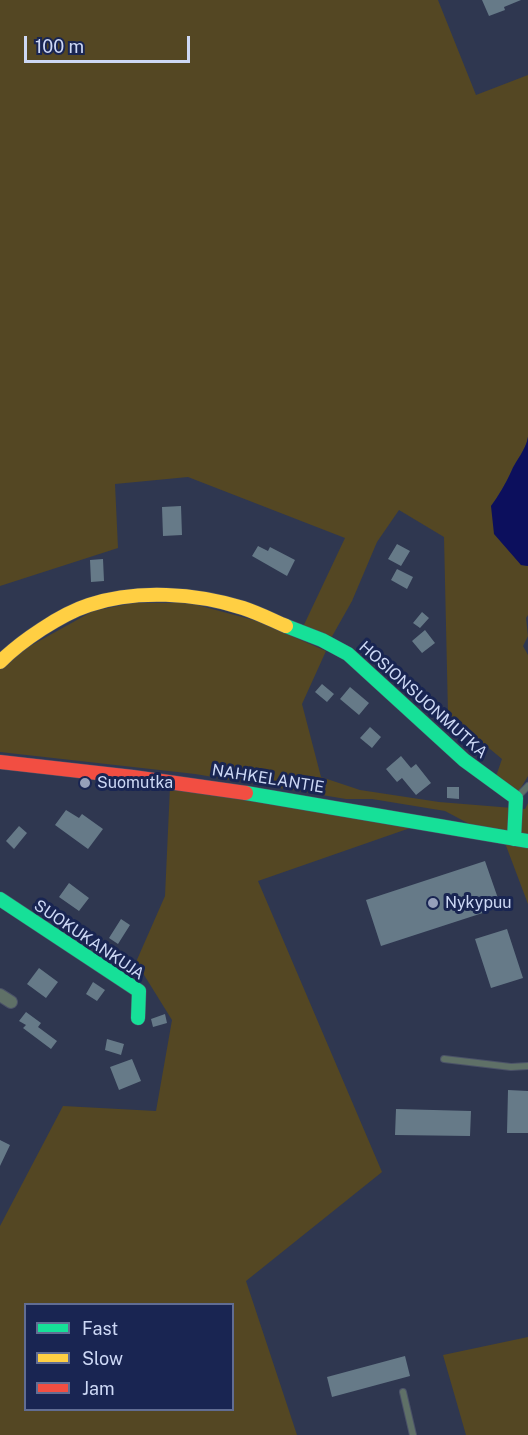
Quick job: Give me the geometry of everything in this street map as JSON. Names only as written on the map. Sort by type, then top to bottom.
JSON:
[{"type":"street","name":"HOSIONSUONMUTKA","points":[[0,662],[13,649],[51,624],[88,605],[133,596],[187,596],[242,608],[322,640],[348,654],[464,760],[516,798]]},
{"type":"street","name":"NAHKELANTIE","points":[[0,762],[94,771],[230,789],[521,840]]},
{"type":"street","points":[[516,798],[516,818],[521,840]]},
{"type":"street","name":"SUOKUKANKUJA","points":[[0,899],[139,991],[138,1018]]},
{"type":"lane","points":[[516,798],[528,786]]},
{"type":"lane","points":[[444,1059],[511,1067],[528,1065]]},
{"type":"lane","points":[[403,1392],[413,1435]]},
{"type":"shaded area","points":[[0,0],[438,0],[476,95],[528,75],[528,437],[523,451],[491,506],[521,565],[528,566],[528,615],[526,618],[528,636],[523,646],[528,655],[528,776],[519,791],[495,779],[502,759],[448,714],[444,537],[399,510],[377,542],[352,601],[330,640],[302,629],[345,538],[188,477],[115,484],[118,548],[0,586]]},
{"type":"shaded area","points":[[528,437],[528,566],[521,565],[494,534],[491,506],[523,451]]},
{"type":"shaded area","points":[[133,603],[190,603],[257,621],[326,651],[302,704],[321,777],[360,790],[439,802],[525,809],[528,803],[528,904],[505,843],[445,811],[372,799],[346,799],[195,774],[0,752],[0,669],[23,650],[93,611]]},
{"type":"shaded area","points":[[170,787],[413,827],[258,881],[382,1172],[246,1281],[297,1435],[0,1435],[0,1226],[63,1106],[156,1111],[172,1020],[136,962],[165,896]]},
{"type":"shaded area","points":[[528,1337],[528,1435],[466,1435],[443,1355]]},
{"type":"building","points":[[482,0],[521,0],[489,16]]},
{"type":"building","points":[[181,506],[182,535],[163,536],[162,507]]},
{"type":"building","points":[[397,544],[410,551],[401,566],[388,559]]},
{"type":"building","points":[[258,546],[268,551],[270,547],[295,560],[287,576],[252,556]]},
{"type":"building","points":[[103,559],[104,581],[91,582],[90,560]]},
{"type":"building","points":[[397,569],[413,577],[407,589],[391,580]]},
{"type":"building","points":[[422,612],[429,618],[420,628],[413,623]]},
{"type":"building","points":[[425,630],[435,643],[422,653],[412,641]]},
{"type":"building","points":[[322,684],[334,694],[327,702],[315,692]]},
{"type":"building","points":[[350,687],[369,703],[359,715],[340,699]]},
{"type":"building","points":[[370,727],[381,737],[372,748],[360,738]]},
{"type":"building","points":[[401,756],[411,768],[416,764],[431,783],[416,795],[402,778],[397,782],[386,769]]},
{"type":"building","points":[[447,787],[459,787],[459,799],[447,798]]},
{"type":"building","points":[[66,810],[79,818],[82,814],[103,829],[88,849],[55,825]]},
{"type":"building","points":[[19,826],[27,833],[14,849],[6,841]]},
{"type":"building","name":"Nykypuu","points":[[485,861],[501,907],[381,946],[366,900]]},
{"type":"building","points":[[69,883],[89,898],[79,911],[59,897]]},
{"type":"building","points":[[121,919],[130,925],[118,944],[109,938]]},
{"type":"building","points":[[507,929],[523,978],[491,988],[475,939]]},
{"type":"building","points":[[39,968],[58,982],[46,998],[27,984]]},
{"type":"building","points":[[93,982],[105,990],[97,1001],[86,994]]},
{"type":"building","points":[[26,1012],[41,1023],[38,1027],[57,1041],[51,1049],[23,1028],[26,1025],[19,1021]]},
{"type":"building","points":[[165,1014],[167,1023],[153,1027],[151,1019]]},
{"type":"building","points":[[107,1039],[124,1044],[121,1055],[105,1050]]},
{"type":"building","points":[[132,1059],[141,1081],[119,1090],[110,1067]]},
{"type":"building","points":[[508,1090],[528,1091],[528,1133],[507,1133]]},
{"type":"building","points":[[396,1109],[471,1111],[470,1136],[395,1135]]},
{"type":"building","points":[[0,1140],[10,1145],[0,1166]]},
{"type":"building","points":[[405,1356],[410,1376],[332,1397],[327,1377]]},
{"type":"traffic: fast","points":[[286,626],[322,640],[348,654],[464,760],[516,798],[514,839]]},
{"type":"traffic: fast","points":[[246,793],[528,841]]},
{"type":"traffic: fast","points":[[0,899],[139,991],[138,1018]]},
{"type":"traffic: slow","points":[[0,662],[54,621],[89,605],[126,597],[166,595],[206,599],[243,608],[286,626]]},
{"type":"traffic: jam","points":[[0,762],[246,793]]},
{"type":"place","name":"Suomutka","points":[[85,783]]},
{"type":"place","name":"Nykypuu","points":[[433,903]]}]
